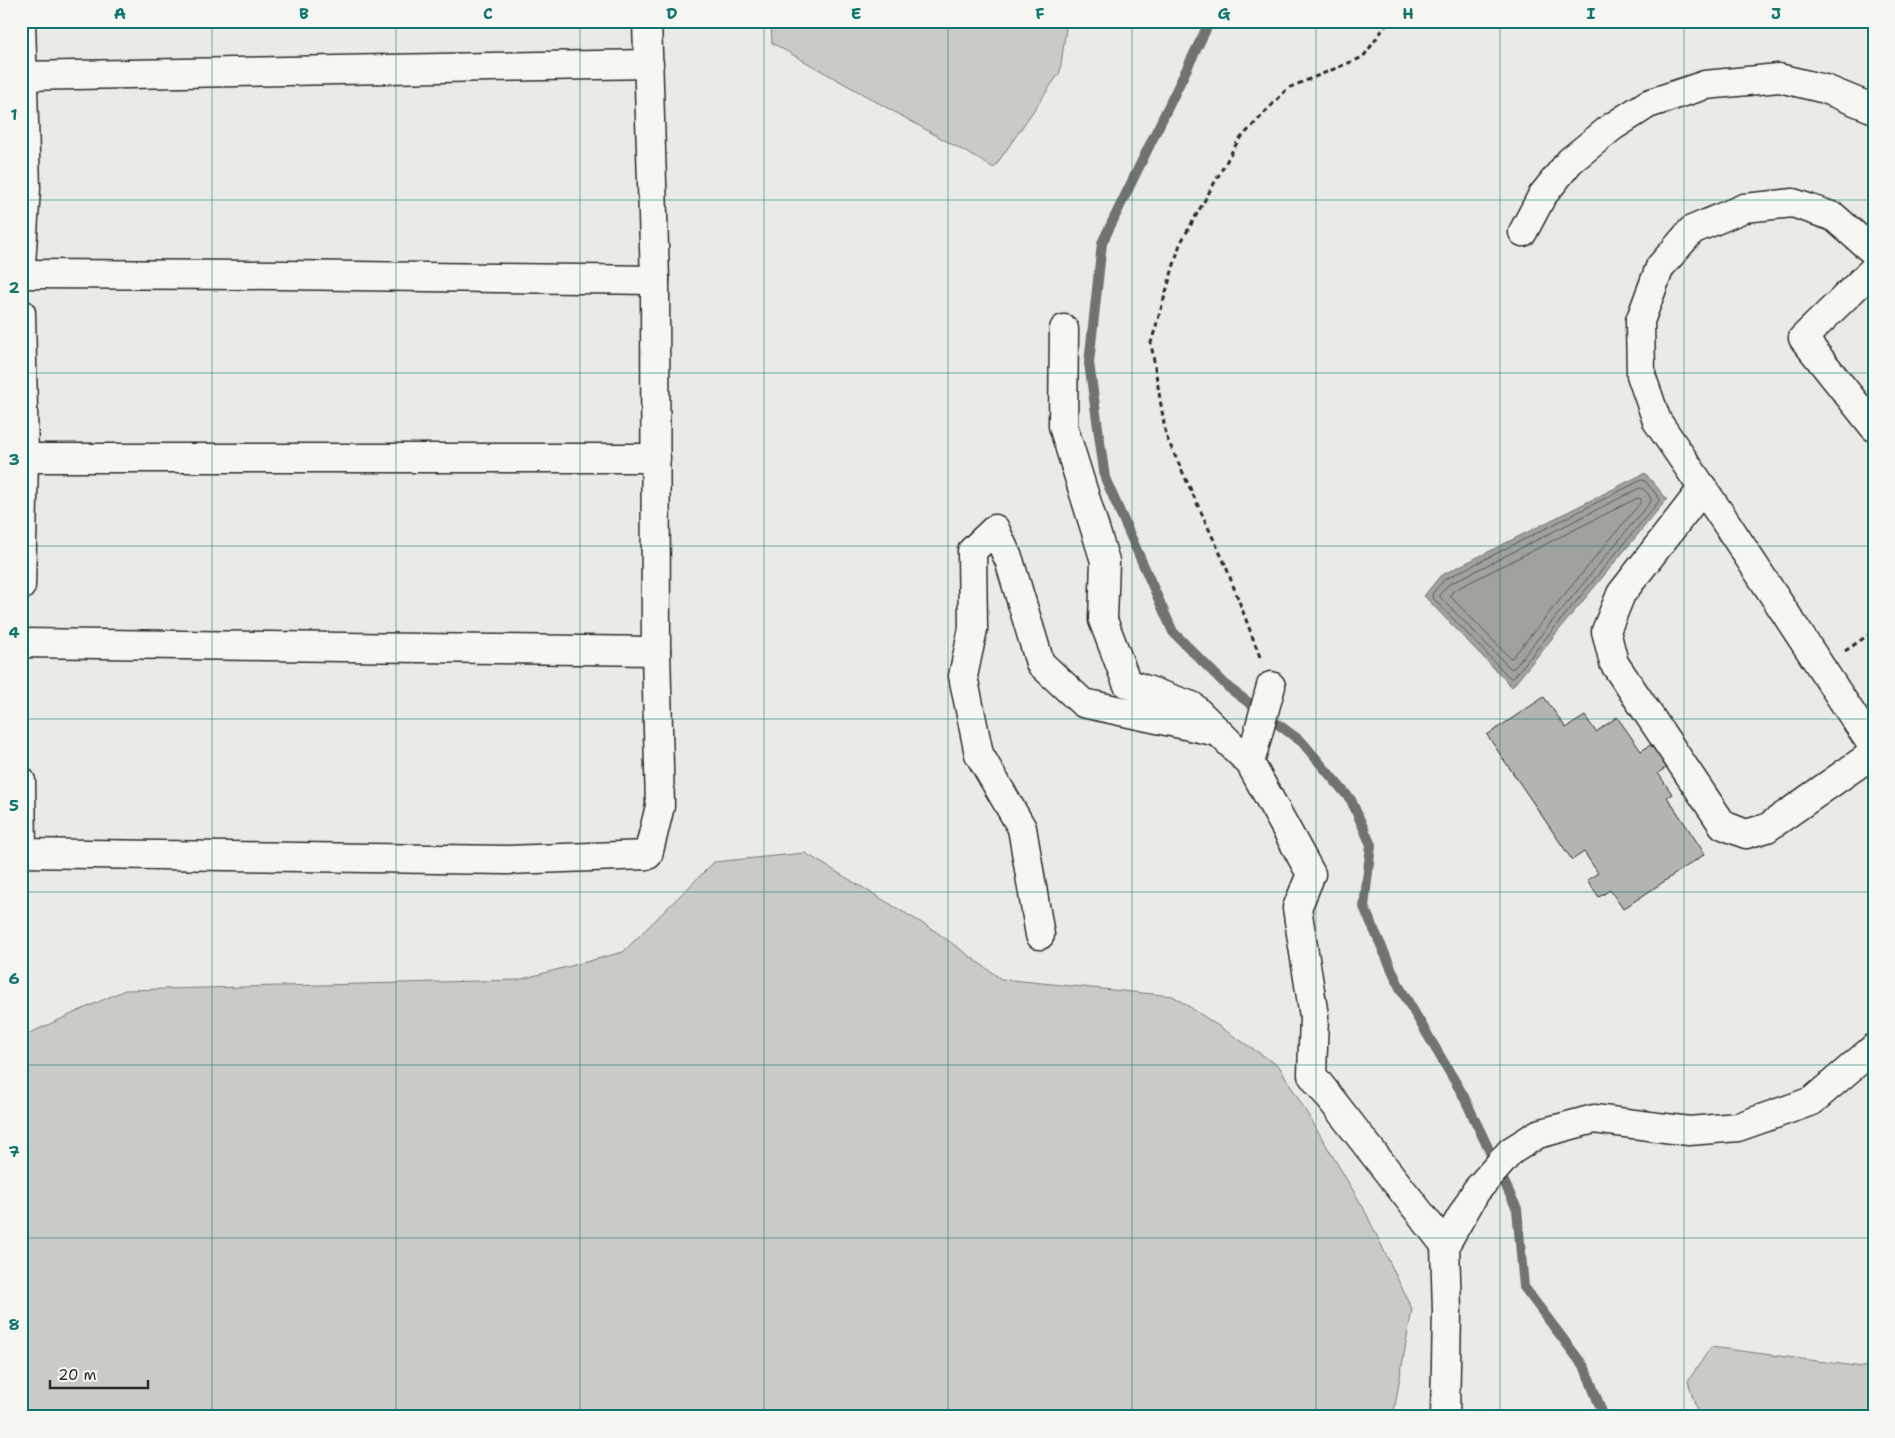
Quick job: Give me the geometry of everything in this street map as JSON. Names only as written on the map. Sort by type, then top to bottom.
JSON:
[{"type":"street","points":[[21,781],[22,853],[507,860],[648,855],[660,806],[656,652],[655,280],[647,21]]},
{"type":"street","points":[[21,22],[26,188],[21,264]]},
{"type":"street","points":[[23,76],[649,64]]},
{"type":"street","points":[[1523,232],[1542,196],[1570,161],[1612,128],[1648,104],[1705,85],[1779,78],[1825,89],[1874,109]]},
{"type":"street","points":[[1874,252],[1834,217],[1793,203],[1744,208],[1692,230],[1660,266],[1640,321],[1641,375],[1657,421],[1874,748]]},
{"type":"street","points":[[1874,269],[1802,338],[1874,427]]},
{"type":"street","points":[[21,274],[655,280]]},
{"type":"street","points":[[21,313],[23,458],[21,586]]},
{"type":"street","points":[[1064,329],[1063,426],[1105,561],[1103,620],[1127,683],[1192,706],[1250,763],[1312,874],[1297,908],[1314,1016],[1312,1075],[1445,1245]]},
{"type":"street","points":[[23,458],[656,458]]},
{"type":"street","points":[[1703,488],[1621,594],[1606,631],[1614,663],[1724,825],[1746,834],[1767,828],[1874,753]]},
{"type":"street","points":[[1040,935],[1022,828],[979,754],[964,676],[973,629],[972,550],[995,530],[1008,560],[1040,663],[1082,703],[1218,732]]},
{"type":"street","points":[[21,643],[656,652]]},
{"type":"street","points":[[1250,763],[1271,689]]},
{"type":"street","points":[[1445,1417],[1447,1311],[1445,1245],[1476,1191],[1511,1151],[1538,1134],[1594,1119],[1689,1131],[1738,1128],[1812,1101],[1874,1048]]},
{"type":"path","points":[[1271,689],[1225,564],[1166,436],[1151,343],[1180,244],[1238,141],[1288,88],[1363,57],[1389,21]]},
{"type":"shaded area","points":[[771,21],[1067,21],[1060,72],[994,168],[772,43]]},
{"type":"shaded area","points":[[805,853],[935,931],[1001,979],[1173,996],[1279,1066],[1363,1207],[1412,1309],[1393,1417],[21,1417],[21,1037],[125,990],[518,980],[623,952],[714,862]]},
{"type":"shaded area","points":[[1711,1347],[1863,1367],[1874,1364],[1874,1417],[1699,1417],[1688,1381]]},
{"type":"water","points":[[1645,473],[1667,499],[1512,687],[1424,596],[1440,576]]},
{"type":"building","points":[[1544,697],[1566,728],[1585,716],[1596,732],[1617,717],[1641,751],[1658,740],[1673,763],[1658,773],[1672,794],[1667,797],[1705,854],[1623,909],[1610,890],[1599,897],[1587,880],[1598,873],[1584,852],[1572,860],[1487,735]]},
{"type":"waterway","points":[[1210,21],[1102,243],[1089,363],[1105,478],[1173,632],[1229,688],[1302,742],[1351,800],[1371,845],[1364,907],[1400,988],[1463,1095],[1517,1209],[1524,1287],[1585,1368],[1604,1417]]}]
